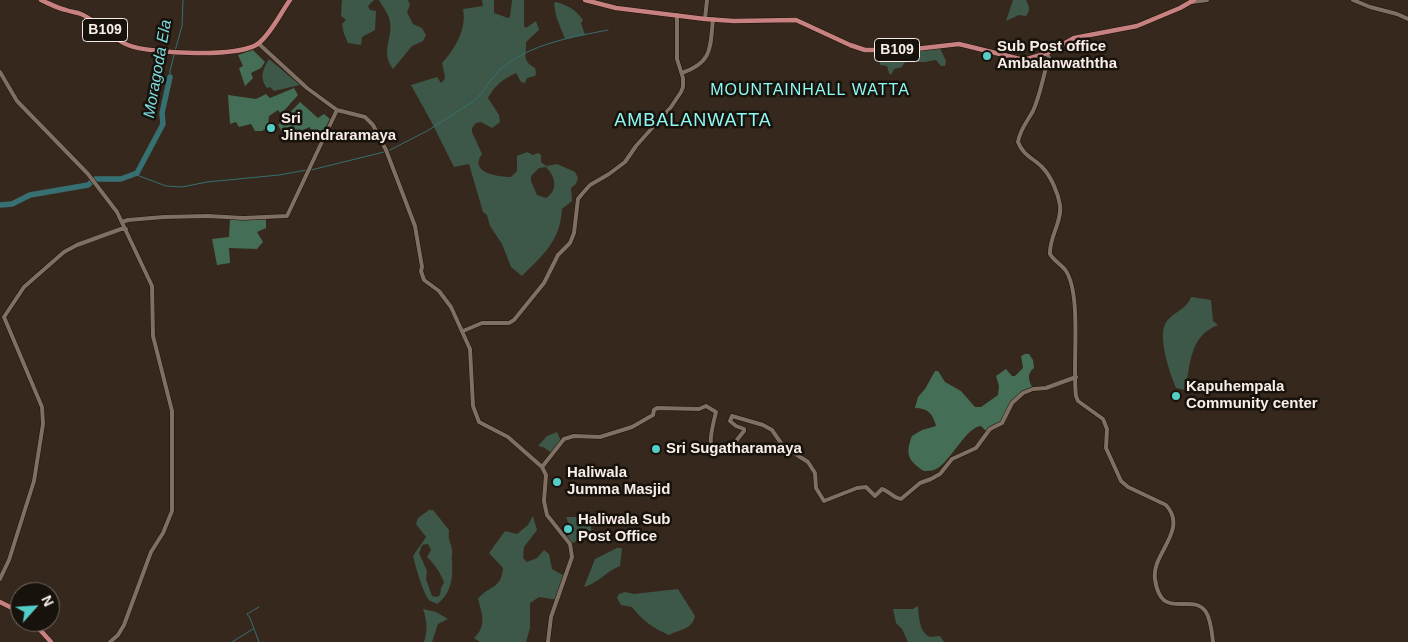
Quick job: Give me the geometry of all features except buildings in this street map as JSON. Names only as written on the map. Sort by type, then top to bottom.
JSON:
[{"type":"main road","name":"B109","points":[[41,0],[58,8],[81,14],[128,45],[144,49],[178,53],[233,52],[259,44]]},
{"type":"main road","points":[[259,44],[290,0]]},
{"type":"main road","name":"B109","points":[[585,0],[605,6],[713,19],[800,20],[850,45],[865,50],[906,50],[956,43],[1019,60],[1028,60],[1047,53],[1074,38],[1137,26],[1193,1]]},
{"type":"main road","points":[[42,632],[51,642]]},
{"type":"street","points":[[705,18],[707,0]]},
{"type":"street","points":[[1193,1],[1207,0]]},
{"type":"street","points":[[1353,0],[1408,19]]},
{"type":"street","points":[[462,331],[482,323],[509,323],[513,320],[544,283],[558,255],[570,243],[574,233],[578,199],[590,185],[625,162],[681,92],[683,87],[682,73],[677,59],[677,15]]},
{"type":"street","points":[[682,73],[700,64],[707,56],[713,19]]},
{"type":"street","points":[[259,44],[307,88],[337,110],[365,117],[373,125],[386,151],[415,226],[424,280],[439,292],[451,307],[470,350],[473,406],[479,422],[508,438],[542,467],[546,479],[544,502],[547,515],[570,544],[572,557],[551,617],[548,642]]},
{"type":"street","points":[[1047,53],[1049,58],[1039,93],[1033,110],[1022,128],[1018,142],[1024,153],[1041,166],[1050,177],[1060,205],[1060,218],[1050,245],[1050,254],[1066,271],[1071,286],[1074,303],[1075,388],[1078,401],[1103,419],[1106,424],[1106,448],[1121,481],[1128,487],[1166,505],[1172,514],[1172,532],[1157,562],[1154,578],[1161,598],[1165,602],[1171,604],[1190,604],[1202,608],[1209,619],[1213,642]]},
{"type":"street","points":[[0,72],[17,101],[88,174],[98,187],[126,229],[153,291],[153,336],[172,411],[172,511],[163,533],[151,552],[124,625],[118,635],[110,642]]},
{"type":"street","points":[[122,222],[128,220],[208,216],[244,218],[287,216],[337,110]]},
{"type":"street","points":[[0,579],[9,560],[34,481],[43,424],[42,407],[4,317],[24,287],[64,252],[77,245],[121,229],[126,229]]},
{"type":"street","points":[[542,467],[564,439],[574,436],[600,437],[632,427],[653,415],[654,410],[657,408],[699,409],[706,406],[716,412],[712,435],[712,453],[714,456],[718,455],[743,434],[744,429],[730,422],[732,416],[772,430],[783,446],[808,462],[816,473],[816,488],[824,501],[857,488],[866,487],[875,496],[882,490],[888,492],[891,496],[901,499],[920,483],[940,474],[952,459],[973,451],[990,430],[1002,423],[1012,403],[1023,393],[1029,390],[1052,386],[1076,377]]},
{"type":"green space","points":[[342,0],[374,0],[368,6],[370,10],[376,11],[375,30],[362,37],[361,45],[348,43],[344,34],[342,24],[346,20],[341,16]]},
{"type":"green space","points":[[379,0],[408,0],[410,5],[407,12],[413,24],[422,28],[426,35],[423,41],[412,46],[393,69],[387,56],[389,19]]},
{"type":"green space","points":[[482,0],[494,0],[494,13],[508,18],[510,17],[512,0],[524,0],[524,26],[526,28],[536,21],[539,30],[526,42],[526,60],[535,68],[535,76],[527,78],[525,83],[521,82],[516,73],[499,83],[488,98],[499,115],[500,122],[492,128],[481,122],[476,123],[472,128],[482,154],[479,166],[487,173],[511,177],[517,171],[517,156],[527,152],[533,155],[538,153],[541,155],[541,162],[546,166],[557,164],[575,172],[578,178],[576,184],[571,188],[572,201],[562,209],[558,230],[550,246],[522,276],[511,267],[502,244],[490,226],[487,215],[483,212],[469,164],[454,167],[411,85],[437,77],[441,83],[444,80],[442,63],[462,31],[463,9],[483,6]],"holes":[[[546,167],[552,175],[554,183],[553,191],[546,198],[537,195],[531,181],[531,176],[539,168]]]},
{"type":"green space","points":[[1013,0],[1026,0],[1029,12],[1026,16],[1019,15],[1006,21]]},
{"type":"green space","points":[[556,2],[578,13],[583,20],[581,23],[585,35],[565,39],[556,16],[554,3]]},
{"type":"green space","points":[[939,46],[946,61],[945,66],[941,66],[936,60],[907,62],[902,67],[894,69],[891,75],[887,66],[880,65],[880,51]]},
{"type":"green space","points":[[253,50],[265,62],[261,68],[251,73],[253,78],[245,86],[239,68],[243,66],[238,55]]},
{"type":"green space","points":[[269,59],[300,85],[274,91],[270,87],[267,88],[263,80],[263,73]]},
{"type":"green space","points":[[294,88],[298,95],[281,114],[278,110],[269,116],[268,127],[262,131],[255,131],[251,124],[239,127],[236,122],[230,124],[228,95],[256,99],[266,94],[270,98]]},
{"type":"green space","points":[[300,102],[318,118],[324,114],[330,119],[319,140],[313,136],[310,127],[286,139],[278,125]]},
{"type":"green space","points":[[266,219],[266,228],[257,232],[263,242],[257,249],[229,248],[230,263],[217,265],[212,239],[229,237],[230,220]]},
{"type":"green space","points":[[1191,297],[1211,300],[1213,321],[1218,325],[1201,336],[1196,344],[1190,361],[1185,390],[1176,388],[1165,354],[1163,335],[1167,321],[1186,305]]},
{"type":"green space","points":[[1029,354],[1033,360],[1034,368],[1031,370],[1029,378],[1033,389],[1026,391],[1017,399],[1001,423],[987,432],[981,426],[975,428],[964,438],[942,465],[932,471],[924,471],[914,464],[909,457],[912,436],[922,430],[936,426],[929,412],[915,408],[918,397],[935,371],[938,371],[945,382],[961,391],[975,407],[981,407],[998,395],[999,386],[996,376],[1006,369],[1012,376],[1015,376],[1023,368],[1021,356]]},
{"type":"green space","points":[[557,432],[561,441],[552,453],[538,446],[547,436]]},
{"type":"green space","points":[[429,510],[433,510],[449,530],[452,550],[452,579],[446,595],[437,604],[427,596],[419,579],[413,556],[426,537],[416,524],[418,518]],"holes":[[[428,544],[431,550],[427,557],[437,569],[444,583],[440,595],[437,597],[432,596],[426,579],[427,571],[419,553],[422,545]]]},
{"type":"green space","points":[[533,516],[537,530],[524,547],[523,558],[527,562],[537,558],[544,550],[549,554],[552,569],[566,577],[558,600],[539,597],[530,603],[530,628],[526,642],[480,642],[474,638],[481,629],[482,624],[478,599],[497,584],[502,575],[503,568],[489,553],[505,531],[517,534],[528,525]]},
{"type":"green space","points":[[566,517],[576,517],[591,526],[592,538],[583,538],[570,544],[566,538],[571,530]]},
{"type":"green space","points":[[617,548],[622,548],[620,566],[594,583],[584,587],[595,559]]},
{"type":"green space","points":[[678,589],[695,616],[688,627],[669,635],[649,624],[632,607],[621,605],[617,598],[619,594],[625,592],[634,594]]},
{"type":"green space","points":[[918,606],[920,624],[926,635],[930,637],[940,636],[944,642],[908,642],[902,629],[896,623],[893,609],[913,609]]},
{"type":"green space","points":[[423,609],[436,612],[448,619],[438,624],[432,642],[424,642],[426,626]]},
{"type":"waterway","name":"Moragoda Ela","points":[[175,51],[182,26],[183,0]]},
{"type":"waterway","points":[[388,151],[427,131],[474,101],[502,68],[525,53],[552,43],[608,30]]},
{"type":"waterway","name":"Moragoda Ela","points":[[170,77],[174,55]]},
{"type":"waterway","name":"Moragoda Ela","points":[[0,205],[12,204],[30,195],[88,185],[95,179],[121,179],[137,173],[163,124],[162,113],[170,77]]},
{"type":"waterway","points":[[311,170],[384,152]]},
{"type":"waterway","points":[[134,174],[166,186],[182,187],[207,182],[279,175],[307,170]]},
{"type":"waterway","points":[[259,607],[247,614],[259,642]]},
{"type":"waterway","points":[[232,642],[253,629]]},
{"type":"place","name":"Sub Post office Ambalanwaththa","points":[[987,56]]},
{"type":"place","name":"Sri Jinendraramaya","points":[[271,128]]},
{"type":"place","name":"Kapuhempala Community center","points":[[1176,396]]},
{"type":"place","name":"Sri Sugatharamaya","points":[[656,449]]},
{"type":"place","name":"Haliwala Jumma Masjid","points":[[557,482]]},
{"type":"place","name":"Haliwala Sub Post Office","points":[[568,529]]},
{"type":"district","name":"MOUNTAINHALL WATTA","points":[[810,91]]},
{"type":"district","name":"AMBALANWATTA","points":[[693,121]]}]
